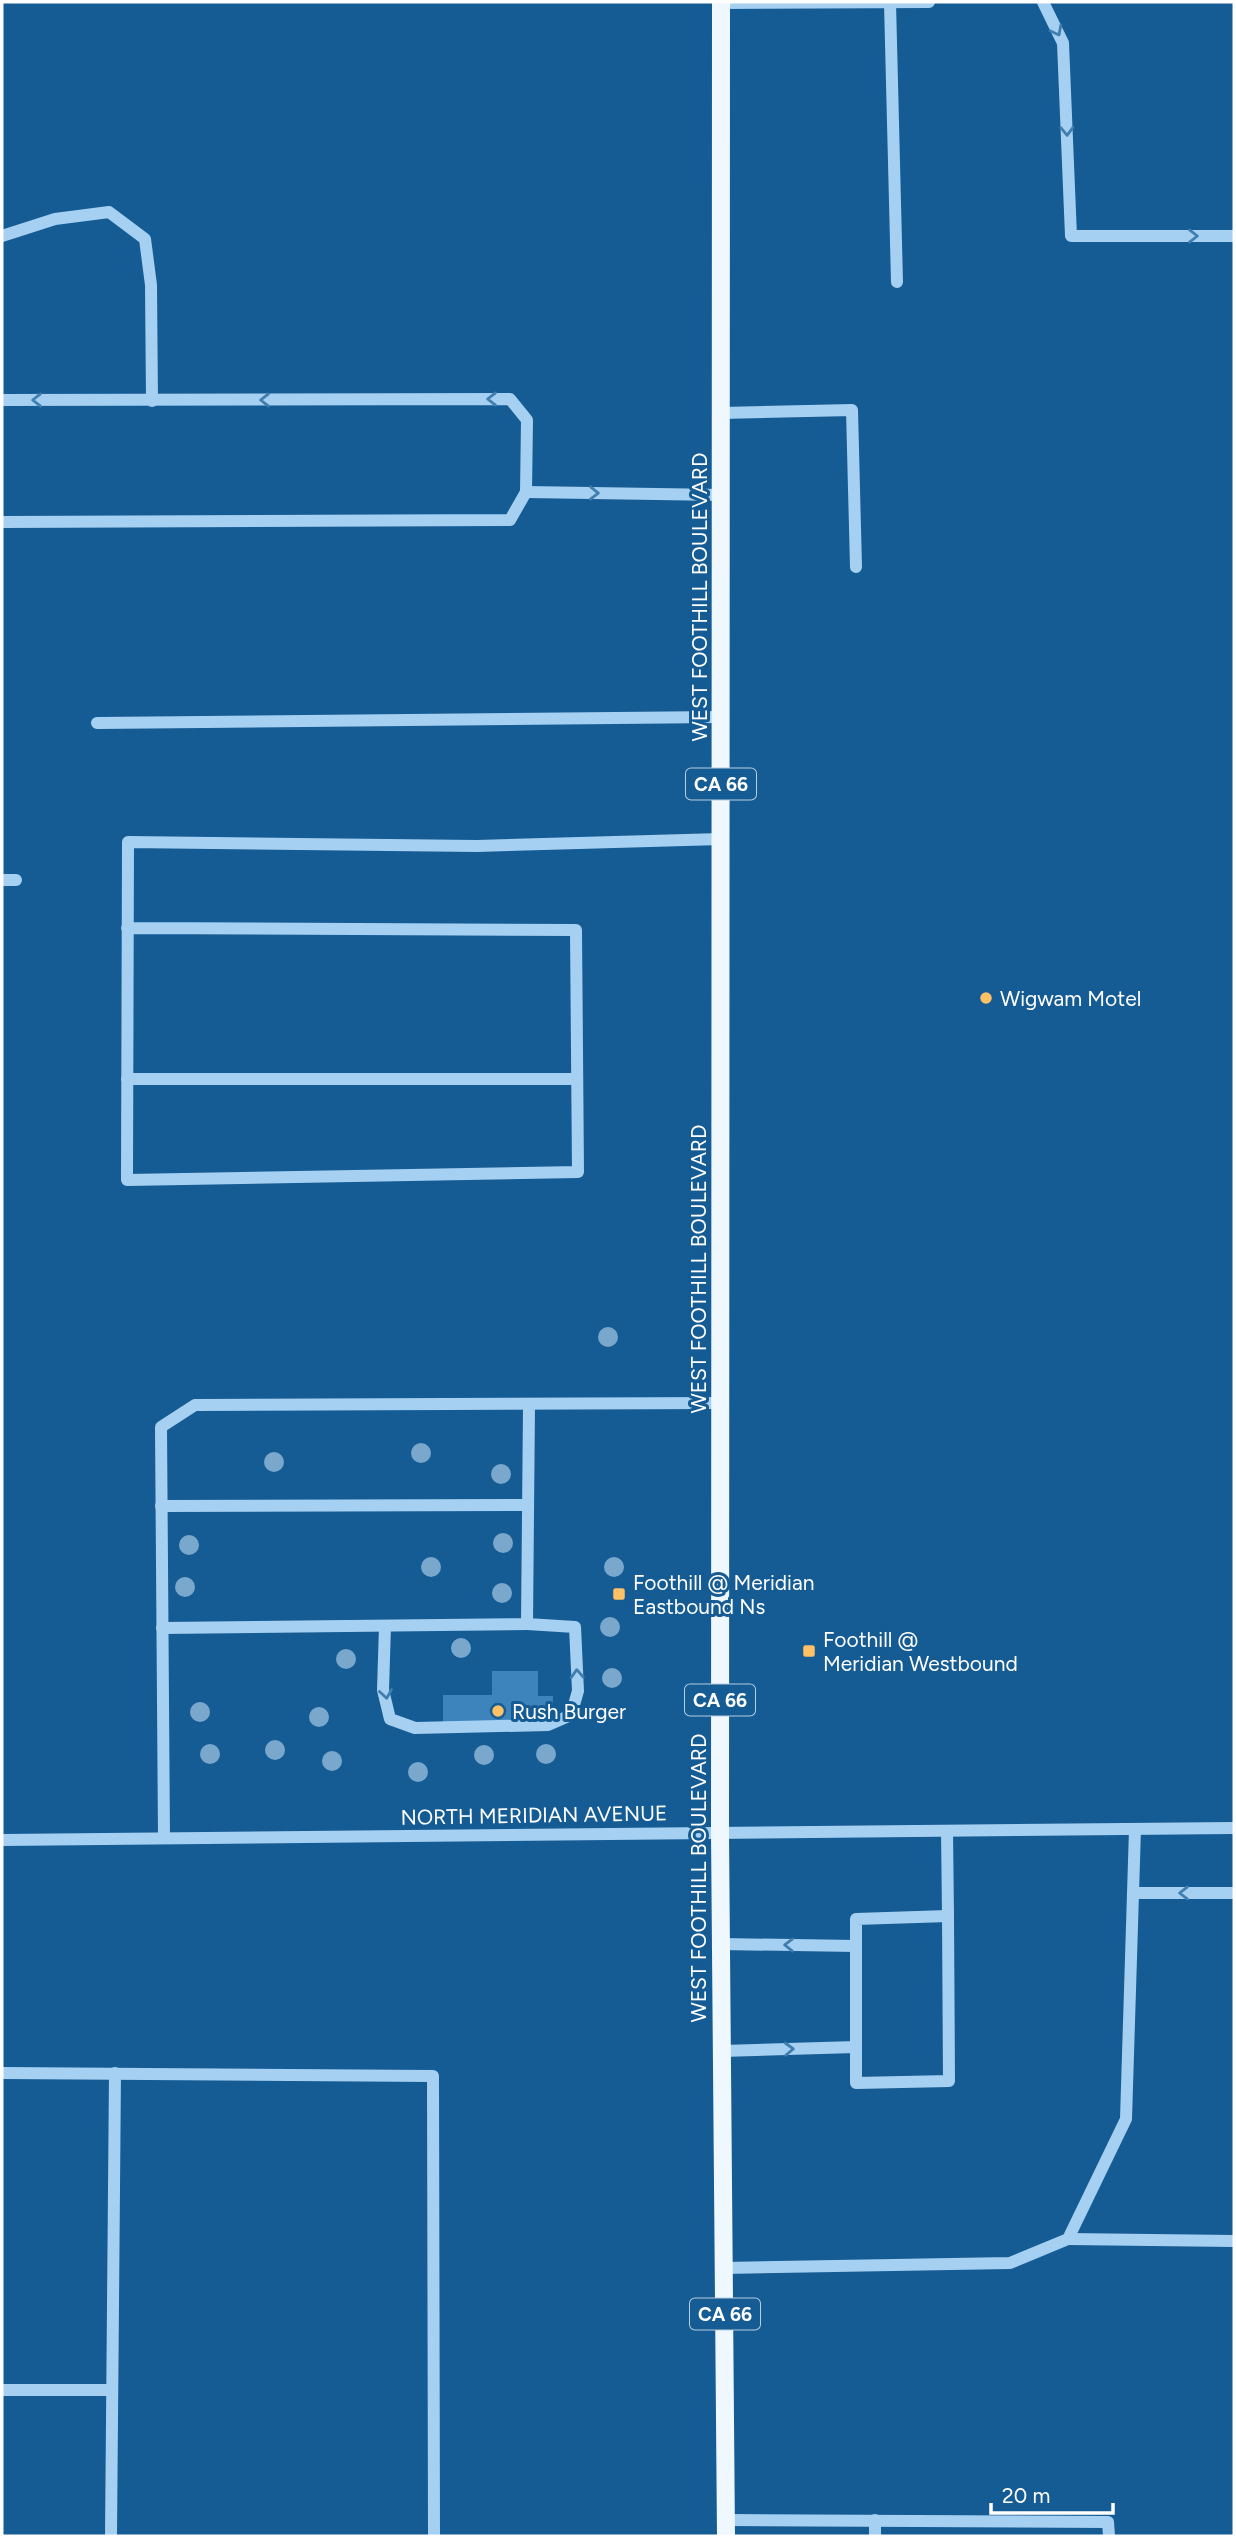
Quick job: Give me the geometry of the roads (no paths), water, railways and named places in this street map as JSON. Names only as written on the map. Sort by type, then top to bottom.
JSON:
[{"type":"main road","name":"WEST FOOTHILL BOULEVARD","points":[[722,2],[720,1833],[726,2528]]},
{"type":"street","points":[[722,2],[929,2]]},
{"type":"street","points":[[1043,2],[1063,43],[1071,236],[1234,236]]},
{"type":"street","points":[[890,3],[897,282]]},
{"type":"street","points":[[2,236],[55,219],[109,212],[145,239],[151,285],[152,401]]},
{"type":"street","points":[[2,400],[510,398],[527,420],[526,492],[510,520],[2,522]]},
{"type":"street","points":[[722,413],[852,410],[856,567]]},
{"type":"street","points":[[526,492],[722,495]]},
{"type":"street","points":[[97,723],[722,717]]},
{"type":"street","points":[[127,928],[576,930],[578,1172],[127,1180],[127,928],[128,842],[477,846],[721,839]]},
{"type":"street","points":[[2,880],[16,880]]},
{"type":"street","points":[[127,1079],[576,1079]]},
{"type":"street","points":[[164,1838],[161,1427],[195,1405],[529,1406],[721,1403]]},
{"type":"street","points":[[527,1624],[529,1406]]},
{"type":"street","points":[[161,1506],[528,1505]]},
{"type":"street","points":[[162,1628],[527,1624],[575,1627],[578,1691],[571,1715],[548,1725],[415,1728],[390,1718],[383,1690],[385,1626]]},
{"type":"street","name":"NORTH MERIDIAN AVENUE","points":[[2,1840],[1234,1828]]},
{"type":"street","points":[[1068,2239],[1126,2119],[1135,1829]]},
{"type":"street","points":[[947,1831],[948,1916],[949,2081],[856,2083],[856,1919],[948,1916]]},
{"type":"street","points":[[1133,1892],[1234,1893]]},
{"type":"street","points":[[722,1944],[856,1946]]},
{"type":"street","points":[[722,2051],[856,2047]]},
{"type":"street","points":[[2,2073],[433,2076],[434,2536]]},
{"type":"street","points":[[111,2536],[110,2390],[115,2073]]},
{"type":"street","points":[[724,2268],[1010,2263],[1068,2239],[1234,2241]]},
{"type":"street","points":[[2,2390],[110,2390]]},
{"type":"street","points":[[726,2528],[876,2521],[1108,2522],[1109,2536]]},
{"type":"street","points":[[875,2536],[876,2521]]},
{"type":"place","name":"Wigwam Motel","points":[[986,998]]},
{"type":"place","name":"Foothill @ Meridian Eastbound Ns","points":[[619,1594]]},
{"type":"place","name":"Foothill @ Meridian Westbound","points":[[809,1651]]},
{"type":"place","name":"Rush Burger","points":[[498,1711]]}]
